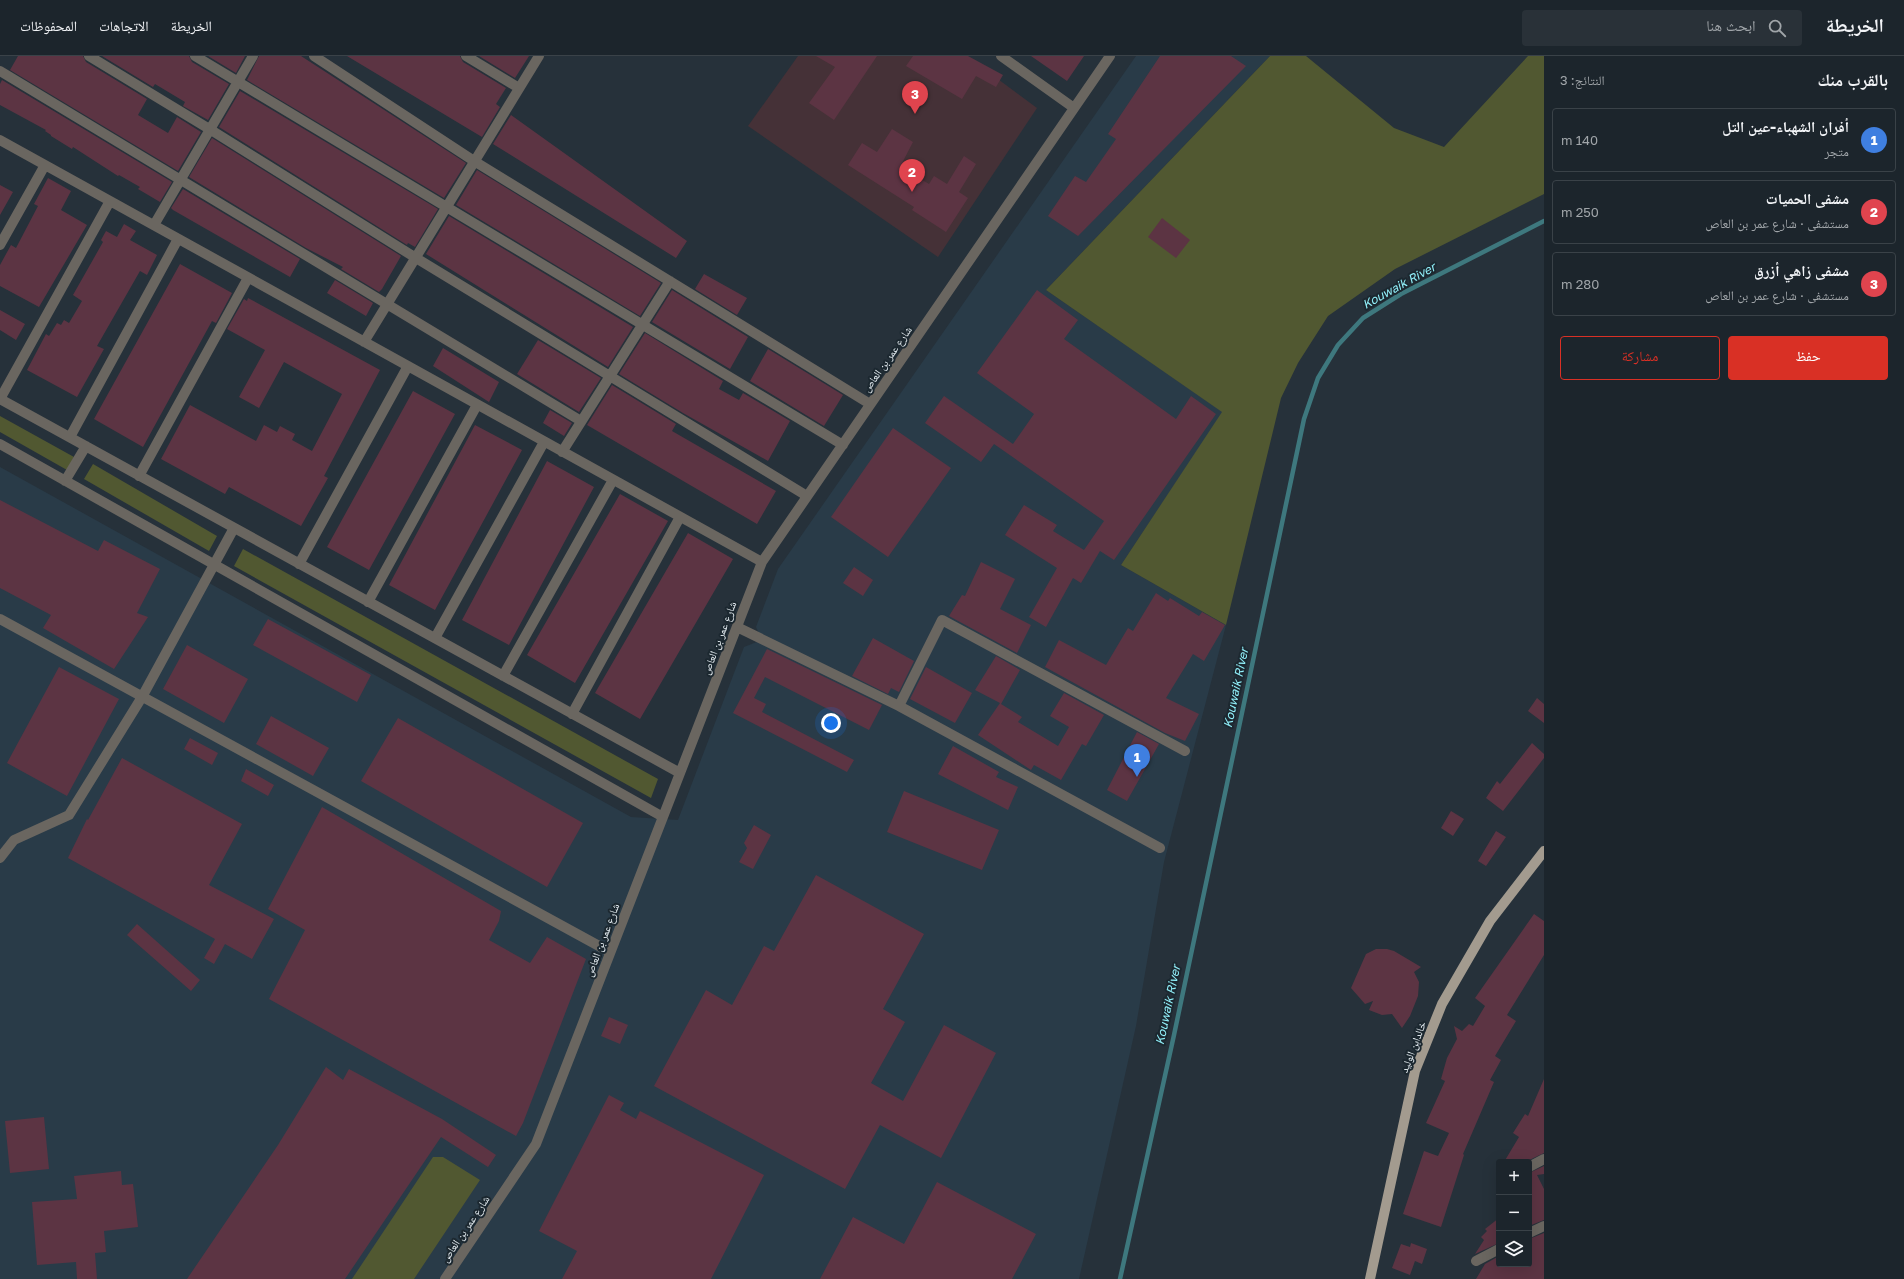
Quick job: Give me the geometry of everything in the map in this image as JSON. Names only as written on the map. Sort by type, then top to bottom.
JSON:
[{"type":"main road","name":"خالدابن الوليد","points":[[1370,1279],[1418,1063],[1442,1004],[1490,921],[1544,851]]},
{"type":"street","points":[[89,56],[416,258],[807,496]]},
{"type":"street","points":[[195,56],[843,445]]},
{"type":"street","points":[[154,225],[253,56]]},
{"type":"street","points":[[314,56],[474,161],[870,404]]},
{"type":"street","points":[[466,56],[519,88]]},
{"type":"street","points":[[364,342],[539,56]]},
{"type":"street","points":[[1001,56],[1074,108]]},
{"type":"street","name":"شارع عمر بن العاص","points":[[445,1279],[536,1144],[762,562],[1110,56]]},
{"type":"street","points":[[0,70],[581,421]]},
{"type":"street","points":[[0,140],[762,562]]},
{"type":"street","points":[[0,245],[45,165]]},
{"type":"street","points":[[110,201],[0,399],[680,773]]},
{"type":"street","points":[[70,437],[178,239]]},
{"type":"street","points":[[140,476],[248,278]]},
{"type":"street","points":[[562,452],[670,281]]},
{"type":"street","points":[[299,564],[408,366]]},
{"type":"street","points":[[368,602],[477,405]]},
{"type":"street","points":[[434,638],[544,442]]},
{"type":"street","points":[[0,444],[663,817]]},
{"type":"street","points":[[65,481],[86,446]]},
{"type":"street","points":[[503,676],[613,480]]},
{"type":"street","points":[[572,714],[680,517]]},
{"type":"street","points":[[0,858],[14,840],[69,815],[142,697],[234,528]]},
{"type":"street","points":[[0,619],[610,952]]},
{"type":"street","points":[[898,706],[942,620],[1184,751]]},
{"type":"street","points":[[736,627],[898,706],[1160,848]]},
{"type":"street","points":[[1532,1165],[1544,1159]]},
{"type":"street","points":[[1532,1232],[1544,1226]]},
{"type":"street","points":[[1476,1262],[1496,1251]]},
{"type":"shaded area","points":[[798,56],[967,56],[1037,108],[938,257],[748,126]]},
{"type":"shaded area","points":[[1136,56],[1270,56],[1046,290],[1223,412],[1121,565],[1226,625],[1164,862],[1136,1026],[1079,1279],[0,1279],[0,467],[631,817],[678,820],[744,647],[762,640],[756,627],[778,569]]},
{"type":"green space","points":[[1270,56],[1306,56],[1394,128],[1444,147],[1528,56],[1544,56],[1544,194],[1395,269],[1328,316],[1298,363],[1281,398],[1226,625],[1121,565],[1222,412],[1046,290]]},
{"type":"green space","points":[[0,416],[74,457],[67,470],[0,432]]},
{"type":"green space","points":[[93,464],[217,536],[209,551],[84,479]]},
{"type":"green space","points":[[243,549],[658,779],[651,798],[234,566]]},
{"type":"green space","points":[[433,1157],[443,1157],[480,1180],[414,1279],[352,1279]]},
{"type":"building","points":[[18,56],[83,56],[86,62],[147,99],[138,115],[168,133],[177,117],[201,132],[178,171],[10,70]]},
{"type":"building","points":[[102,56],[189,56],[192,62],[229,84],[208,120],[183,106],[185,102],[155,84],[153,87]]},
{"type":"building","points":[[208,56],[245,56],[236,73]]},
{"type":"building","points":[[259,56],[301,56],[466,163],[444,198],[247,80]]},
{"type":"building","points":[[347,56],[460,56],[463,62],[506,88],[496,104],[500,107],[482,137]]},
{"type":"building","points":[[479,56],[529,56],[515,78]]},
{"type":"building","points":[[816,56],[877,56],[834,120],[809,103],[835,67]]},
{"type":"building","points":[[913,56],[968,56],[1003,75],[996,87],[976,76],[962,99],[906,66]]},
{"type":"building","points":[[1031,56],[1084,56],[1067,81]]},
{"type":"building","points":[[1160,56],[1231,56],[1246,66],[1078,236],[1048,216],[1075,176],[1086,182],[1116,139],[1108,134]]},
{"type":"building","points":[[2,80],[172,182],[160,202],[138,189],[140,187],[119,175],[118,176],[73,147],[72,149],[51,136],[45,131],[46,130],[0,105],[0,84]]},
{"type":"building","points":[[240,91],[438,209],[415,247],[408,243],[407,245],[219,127]]},
{"type":"building","points":[[511,115],[687,241],[676,258],[493,144]]},
{"type":"building","points":[[892,129],[913,142],[900,167],[929,184],[934,176],[947,184],[964,156],[976,164],[959,192],[968,198],[946,232],[912,210],[914,207],[848,165],[862,143],[877,152]]},
{"type":"building","points":[[212,138],[401,256],[382,289],[379,292],[341,269],[343,267],[306,248],[189,177]]},
{"type":"building","points":[[477,170],[661,283],[640,316],[456,205]]},
{"type":"building","points":[[48,178],[71,191],[61,210],[87,225],[39,307],[0,286],[0,265],[11,245],[16,248],[38,206],[34,204]]},
{"type":"building","points":[[0,185],[13,192],[0,215]]},
{"type":"building","points":[[183,189],[300,259],[290,277],[173,210],[171,208]]},
{"type":"building","points":[[449,216],[633,327],[608,367],[426,254]]},
{"type":"building","points":[[1162,218],[1190,240],[1176,258],[1148,237]]},
{"type":"building","points":[[124,224],[136,231],[130,240],[157,255],[147,275],[140,271],[97,346],[104,349],[77,397],[27,370],[46,334],[49,336],[57,323],[61,325],[64,320],[69,323],[82,301],[73,295],[103,242],[101,240],[106,231],[117,237]]},
{"type":"building","points":[[180,264],[232,293],[216,323],[212,321],[143,447],[94,419]]},
{"type":"building","points":[[704,274],[747,298],[737,315],[695,289]]},
{"type":"building","points":[[335,280],[373,303],[366,316],[327,293]]},
{"type":"building","points":[[672,290],[748,337],[730,369],[652,322]]},
{"type":"building","points":[[1037,290],[1078,320],[1064,339],[1176,419],[1191,396],[1216,414],[1114,560],[1100,551],[1081,583],[1073,578],[1046,627],[1029,617],[1057,568],[1005,535],[1024,505],[1057,525],[1053,531],[1084,550],[1104,521],[994,444],[981,462],[925,423],[944,396],[1013,444],[1034,414],[977,373]]},
{"type":"building","points":[[248,298],[380,370],[324,476],[328,478],[301,526],[229,487],[225,494],[161,459],[190,405],[256,441],[264,425],[277,432],[280,426],[295,434],[292,440],[312,451],[342,394],[284,362],[259,408],[239,397],[265,350],[227,329],[244,299],[247,301]]},
{"type":"building","points":[[0,310],[25,324],[16,340],[0,330]]},
{"type":"building","points":[[645,333],[723,381],[719,389],[739,400],[743,393],[790,421],[768,461],[683,413],[619,374]]},
{"type":"building","points":[[538,340],[601,378],[579,412],[517,374]]},
{"type":"building","points":[[443,348],[499,382],[489,402],[433,366]]},
{"type":"building","points":[[768,349],[843,395],[824,426],[750,381]]},
{"type":"building","points":[[612,385],[676,424],[672,431],[776,491],[757,524],[587,425]]},
{"type":"building","points":[[413,391],[455,414],[369,570],[327,547]]},
{"type":"building","points":[[550,410],[572,423],[564,436],[543,423]]},
{"type":"building","points":[[475,425],[522,450],[435,610],[389,585]]},
{"type":"building","points":[[893,428],[951,468],[888,557],[831,517]]},
{"type":"building","points":[[547,461],[594,487],[509,645],[462,620]]},
{"type":"building","points":[[620,494],[668,521],[575,683],[527,655]]},
{"type":"building","points":[[0,500],[98,551],[104,540],[160,569],[137,613],[148,617],[114,669],[43,628],[51,615],[0,588]]},
{"type":"building","points":[[688,533],[733,559],[640,719],[595,693]]},
{"type":"building","points":[[981,562],[1015,579],[1000,609],[1031,625],[1017,653],[949,616],[962,595],[965,596]]},
{"type":"building","points":[[854,567],[873,580],[863,596],[843,583]]},
{"type":"building","points":[[1156,593],[1168,601],[1170,598],[1199,616],[1202,612],[1225,625],[1204,661],[1193,654],[1166,698],[1199,714],[1185,741],[1165,733],[1045,667],[1059,640],[1106,665],[1128,628],[1133,631]]},
{"type":"building","points":[[268,619],[371,675],[357,702],[253,645]]},
{"type":"building","points":[[873,638],[914,661],[899,692],[891,688],[888,694],[852,676]]},
{"type":"building","points":[[187,645],[248,679],[224,723],[163,689]]},
{"type":"building","points":[[767,649],[882,705],[869,730],[765,677],[754,698],[766,704],[762,712],[854,760],[847,772],[733,713]]},
{"type":"building","points":[[996,656],[1020,670],[1001,704],[1022,717],[1018,722],[1058,746],[1069,727],[1050,716],[1064,693],[1104,715],[1086,746],[1082,744],[1061,780],[1034,765],[1031,770],[978,735],[1000,703],[975,690]]},
{"type":"building","points":[[59,667],[119,699],[67,796],[7,763]]},
{"type":"building","points":[[926,667],[972,693],[955,723],[910,699]]},
{"type":"building","points":[[1537,698],[1544,704],[1544,723],[1528,711]]},
{"type":"building","points":[[271,716],[329,748],[313,776],[256,744]]},
{"type":"building","points":[[398,718],[583,823],[547,887],[361,781]]},
{"type":"building","points":[[1137,732],[1159,744],[1127,801],[1107,790]]},
{"type":"building","points":[[190,738],[218,753],[212,765],[184,749]]},
{"type":"building","points":[[1532,743],[1544,754],[1544,758],[1503,811],[1486,798],[1497,781],[1500,784]]},
{"type":"building","points":[[953,746],[999,772],[996,777],[1018,787],[1008,810],[938,774]]},
{"type":"building","points":[[122,758],[242,824],[209,885],[274,919],[252,959],[225,944],[214,964],[204,958],[215,939],[68,858],[87,819],[88,820]]},
{"type":"building","points":[[246,769],[274,785],[268,796],[241,781]]},
{"type":"building","points":[[904,791],[999,830],[982,870],[887,832]]},
{"type":"building","points":[[322,807],[501,911],[499,921],[489,940],[530,963],[547,937],[586,959],[523,1123],[516,1136],[269,999],[305,930],[268,909]]},
{"type":"building","points":[[1451,811],[1464,819],[1453,836],[1441,828]]},
{"type":"building","points":[[754,825],[771,835],[753,869],[739,862],[747,848],[744,843]]},
{"type":"building","points":[[1496,831],[1506,837],[1486,866],[1478,861]]},
{"type":"building","points":[[816,875],[924,934],[883,1009],[905,1022],[871,1083],[903,1101],[944,1025],[996,1053],[941,1158],[880,1125],[845,1189],[654,1086],[706,990],[732,1005],[764,946],[774,951]]},
{"type":"building","points":[[1534,914],[1544,921],[1544,955],[1507,1015],[1516,1021],[1495,1056],[1501,1060],[1490,1080],[1494,1082],[1463,1154],[1464,1155],[1441,1227],[1403,1214],[1424,1151],[1438,1156],[1449,1133],[1426,1123],[1445,1081],[1441,1079],[1447,1058],[1457,1039],[1454,1026],[1462,1031],[1469,1024],[1473,1026],[1485,1006],[1475,998]]},
{"type":"building","points":[[137,924],[200,980],[191,991],[127,935]]},
{"type":"building","points":[[1376,949],[1387,949],[1394,951],[1421,967],[1414,972],[1419,982],[1418,996],[1410,1016],[1402,1028],[1392,1014],[1382,1015],[1369,1010],[1373,1001],[1365,1004],[1351,988],[1366,954]]},
{"type":"building","points":[[609,1017],[628,1025],[620,1044],[601,1036]]},
{"type":"building","points":[[326,1067],[343,1080],[349,1069],[442,1119],[496,1155],[488,1167],[441,1137],[345,1279],[187,1279],[278,1145]]},
{"type":"building","points":[[1544,1079],[1544,1153],[1531,1159],[1506,1159],[1519,1137],[1513,1133],[1525,1114],[1528,1116]]},
{"type":"building","points":[[609,1095],[624,1103],[620,1110],[636,1119],[640,1111],[764,1175],[711,1279],[562,1279],[577,1251],[539,1231]]},
{"type":"building","points":[[44,1117],[49,1169],[10,1173],[5,1121]]},
{"type":"building","points":[[1544,1166],[1544,1174],[1537,1175],[1544,1189],[1544,1220],[1532,1225],[1532,1195],[1532,1172]]},
{"type":"building","points":[[121,1171],[122,1185],[133,1184],[138,1227],[104,1231],[106,1252],[95,1253],[97,1279],[77,1279],[76,1262],[37,1265],[32,1202],[77,1199],[74,1176]]},
{"type":"building","points":[[937,1182],[1036,1234],[1012,1279],[820,1279],[853,1217],[904,1244]]},
{"type":"building","points":[[1496,1220],[1496,1244],[1475,1254],[1484,1240],[1481,1237],[1487,1231],[1485,1229]]},
{"type":"building","points":[[1544,1233],[1544,1279],[1476,1279],[1485,1264],[1496,1258],[1496,1267],[1532,1267],[1532,1238]]},
{"type":"building","points":[[1411,1243],[1427,1249],[1422,1264],[1415,1261],[1410,1275],[1392,1268],[1401,1244],[1410,1247]]},
{"type":"waterway","name":"Kouwaik River","points":[[1120,1279],[1174,1035],[1304,419],[1318,378],[1338,345],[1363,318],[1401,294],[1544,221]]},
{"type":"place","name":"مشفى زاهي أزرق","points":[[915,114]]},
{"type":"place","name":"مشفى الحميات","points":[[912,192]]},
{"type":"place","name":"أفران الشهباء-عين التل","points":[[1137,777]]}]
